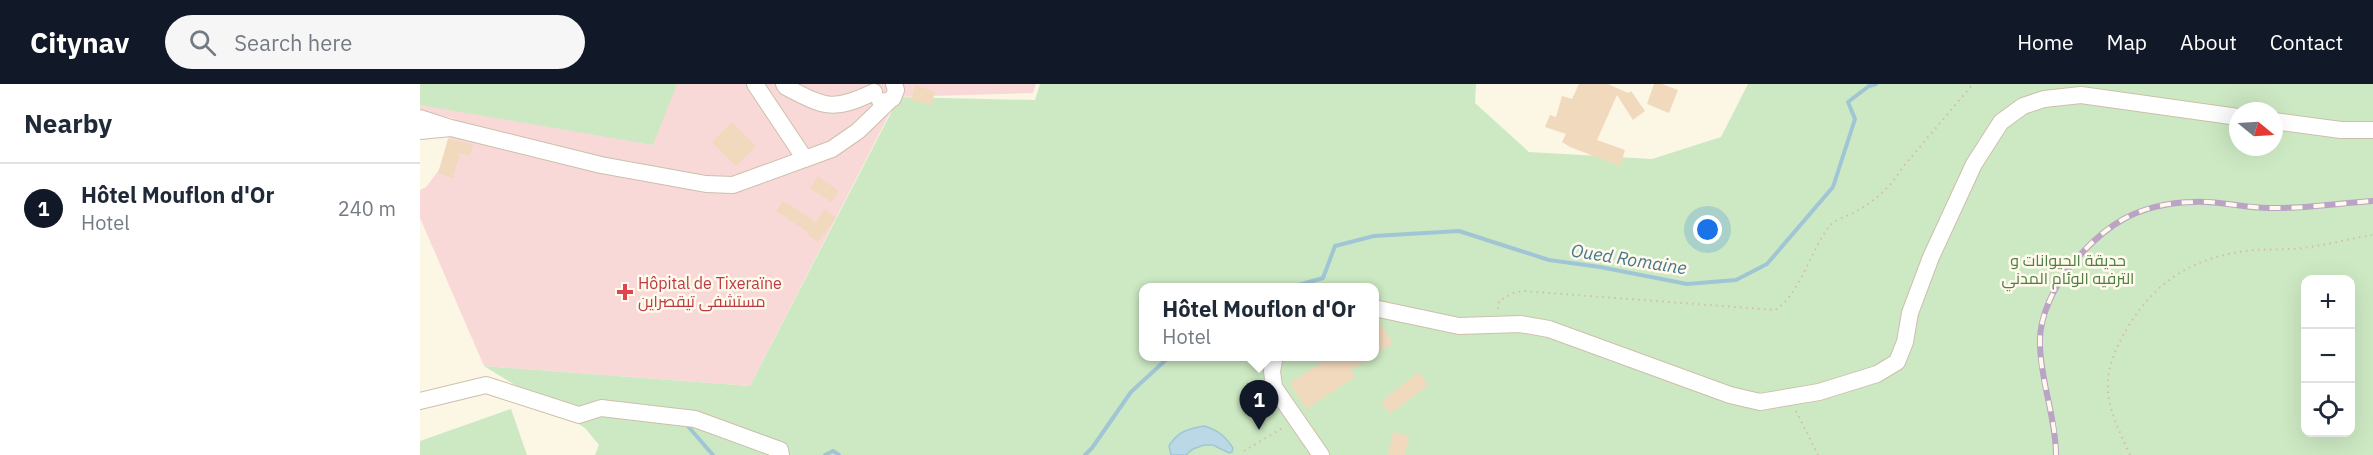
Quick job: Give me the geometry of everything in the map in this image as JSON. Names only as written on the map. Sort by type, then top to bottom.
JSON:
[{"type":"street","points":[[754,84],[811,156]]},
{"type":"street","points":[[784,84],[822,105],[852,103],[886,90]]},
{"type":"street","points":[[420,118],[451,128],[601,165],[706,184],[734,185],[811,156],[886,90]]},
{"type":"street","points":[[1379,309],[1459,326],[1520,324],[1564,333],[1742,399],[1760,402],[1819,392],[1878,374],[1897,362],[1905,342],[1910,313],[1931,257],[1986,143],[2001,122],[2011,114],[2023,106],[2044,99],[2081,95],[2229,116]]},
{"type":"street","points":[[2283,123],[2341,130],[2373,130]]},
{"type":"street","points":[[420,131],[451,128]]},
{"type":"street","points":[[1274,361],[1272,372],[1274,387],[1320,455]]},
{"type":"street","points":[[420,401],[486,385],[579,415],[601,408],[695,419],[780,450],[781,455]]},
{"type":"path","points":[[1499,324],[1499,301],[1513,293],[1523,291],[1651,299],[1767,310],[1781,306],[1810,262],[1828,227],[1873,202],[1893,184],[1902,168],[1973,84]]},
{"type":"path","points":[[2130,455],[2107,398],[2108,372],[2125,331],[2137,312],[2162,283],[2183,269],[2222,257],[2253,250],[2311,247],[2373,235]]},
{"type":"path","points":[[1790,398],[1818,455]]},
{"type":"path","points":[[1244,451],[1296,420]]},
{"type":"shaded area","name":"Hôpital de Tixeraïne مستشفى تيقصراين","points":[[420,84],[1036,84],[1033,93],[898,97],[750,386],[484,366],[420,218],[420,190],[426,187],[442,166],[453,118],[420,111]]},
{"type":"green space","points":[[420,84],[677,84],[653,145],[420,105]]},
{"type":"green space","name":"حديقة الحيوانات و الترفيه الوئام المدني","points":[[1040,84],[1476,84],[1475,103],[1529,152],[1652,159],[1721,137],[1748,84],[2373,84],[2373,455],[595,455],[599,445],[585,428],[484,366],[750,386],[899,97],[1035,100]]},
{"type":"green space","points":[[511,409],[527,455],[420,455],[420,441]]},
{"type":"water","points":[[1204,426],[1224,437],[1233,448],[1232,452],[1229,453],[1213,445],[1204,445],[1193,449],[1186,455],[1171,455],[1169,446],[1176,437],[1188,430]]},
{"type":"building","points":[[1579,84],[1608,84],[1628,93],[1631,91],[1645,111],[1633,120],[1617,95],[1597,140],[1625,150],[1620,166],[1570,147],[1562,142],[1566,134],[1545,127],[1550,115],[1556,117],[1562,96],[1572,99]]},
{"type":"building","points":[[1654,84],[1662,84],[1678,90],[1669,113],[1647,104]]},
{"type":"building","points":[[915,85],[935,92],[931,105],[911,100]]},
{"type":"building","points":[[732,122],[756,146],[736,166],[712,142]]},
{"type":"building","points":[[448,139],[473,144],[470,156],[460,153],[453,178],[438,173]]},
{"type":"building","points":[[818,176],[839,191],[831,202],[810,188]]},
{"type":"building","points":[[783,201],[816,222],[825,209],[836,218],[818,242],[807,234],[808,232],[776,211]]},
{"type":"building","points":[[1379,322],[1393,343],[1379,352]]},
{"type":"building","points":[[1324,361],[1366,361],[1350,371],[1355,377],[1306,409],[1290,383]]},
{"type":"building","points":[[1419,372],[1428,385],[1390,414],[1381,402]]},
{"type":"building","points":[[1393,432],[1409,436],[1405,455],[1388,455]]},
{"type":"waterway","name":"Oued Romaine","points":[[1306,283],[1323,278],[1335,246],[1374,236],[1459,231],[1549,260],[1600,267],[1687,284],[1736,280],[1767,264],[1833,187],[1855,119],[1848,102],[1869,86],[1876,84]]},
{"type":"waterway","name":"Oued Romaine","points":[[1085,455],[1131,392],[1165,361]]},
{"type":"waterway","name":"Oued Romaine","points":[[686,424],[713,455]]},
{"type":"waterway","name":"Oued Romaine","points":[[825,455],[833,451],[839,455]]},
{"type":"railway","points":[[2056,455],[2054,427],[2042,371],[2040,343],[2042,322],[2049,301],[2072,264],[2110,227],[2139,212],[2172,204],[2201,202],[2282,208],[2373,201]]},
{"type":"place","name":"Hôpital de Tixeraïne مستشفى تيقصراين","points":[[625,292]]},
{"type":"place","name":"Hôtel Mouflon d'Or","points":[[1259,430]]}]
